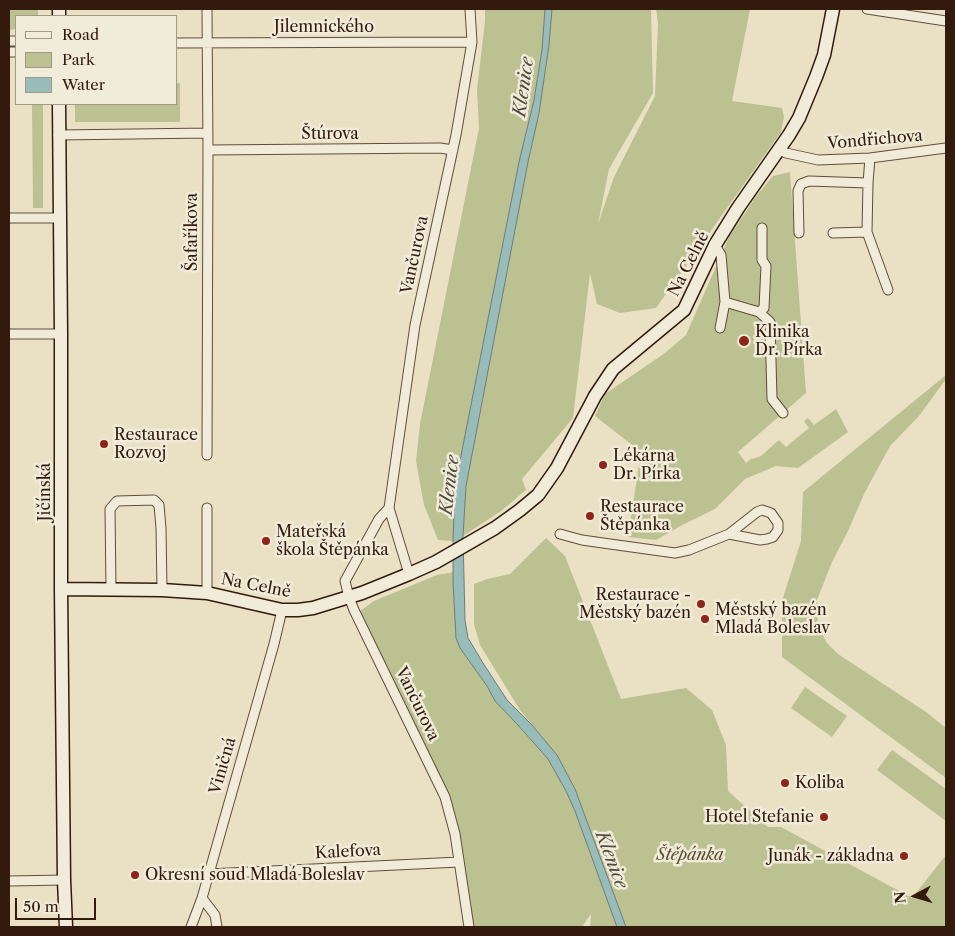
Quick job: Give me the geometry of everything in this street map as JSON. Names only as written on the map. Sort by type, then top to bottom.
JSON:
[{"type":"street","name":"Šafaříkova","points":[[207,9],[207,455]]},
{"type":"street","name":"Vančurova","points":[[409,574],[389,508],[416,325],[453,150],[472,42],[470,9]]},
{"type":"street","name":"Na Celně","points":[[61,590],[162,590],[207,593],[282,610],[313,608],[349,597],[436,562],[478,538],[520,510],[538,495],[557,468],[595,396],[613,369],[684,310],[715,245],[738,208],[789,135],[798,118],[824,56],[833,9]]},
{"type":"street","points":[[867,9],[946,21]]},
{"type":"street","name":"Jilemnického","points":[[178,43],[472,42]]},
{"type":"street","name":"Jičínská","points":[[59,105],[61,590],[66,927]]},
{"type":"street","points":[[58,135],[208,133]]},
{"type":"street","name":"Štúrova","points":[[208,150],[440,148],[453,150]]},
{"type":"street","name":"Vondřichova","points":[[778,149],[786,153],[818,160],[870,158],[946,148]]},
{"type":"street","points":[[870,158],[867,232],[888,290]]},
{"type":"street","points":[[799,233],[798,191],[801,184],[809,181],[868,183]]},
{"type":"street","points":[[9,218],[59,218]]},
{"type":"street","points":[[759,312],[764,308],[766,266],[762,260],[762,228]]},
{"type":"street","points":[[833,233],[867,232]]},
{"type":"street","points":[[715,245],[722,255],[725,302],[720,328]]},
{"type":"street","points":[[725,302],[759,312],[770,322],[772,399],[783,413]]},
{"type":"street","points":[[9,334],[61,334]]},
{"type":"street","points":[[111,590],[110,509],[117,500],[154,500],[159,505],[162,590]]},
{"type":"street","points":[[207,508],[207,593]]},
{"type":"street","name":"Vančurova","points":[[389,508],[378,519],[345,581],[349,597],[445,797],[455,834],[469,927]]},
{"type":"street","points":[[560,534],[582,540],[675,552],[689,550],[729,534],[762,510],[771,513],[778,523],[778,530],[767,539],[760,540],[729,534]]},
{"type":"street","name":"Viničná","points":[[191,927],[202,898],[282,610]]},
{"type":"street","name":"Kalefova","points":[[208,874],[460,862]]},
{"type":"street","points":[[9,881],[64,880]]},
{"type":"street","points":[[202,898],[215,915],[217,927]]},
{"type":"green space","points":[[9,9],[38,9],[38,15],[15,15],[15,29],[9,30]]},
{"type":"green space","points":[[485,9],[545,9],[542,50],[534,100],[519,162],[455,486],[453,541],[438,540],[424,505],[416,461],[420,424],[479,128],[477,90]]},
{"type":"green space","points":[[552,9],[651,9],[653,93],[609,169],[598,224],[614,177],[655,96],[658,23],[656,9],[750,9],[732,101],[782,108],[784,117],[781,132],[656,308],[620,313],[597,304],[590,273],[573,418],[522,479],[526,490],[501,511],[463,536],[466,486],[539,113]]},
{"type":"green space","points":[[178,83],[180,83],[180,122],[75,122],[75,105],[178,105]]},
{"type":"green space","points":[[32,105],[43,105],[43,208],[33,208]]},
{"type":"green space","points":[[790,172],[806,393],[738,452],[746,463],[752,458],[761,456],[779,440],[786,447],[809,428],[804,421],[808,418],[814,425],[836,409],[848,432],[798,468],[776,466],[745,479],[715,509],[656,540],[628,537],[641,452],[595,416],[605,394],[665,353],[686,335],[729,237],[757,195],[773,176]]},
{"type":"green space","points":[[946,375],[946,379],[919,416],[890,446],[865,492],[832,562],[817,600],[818,626],[827,643],[838,654],[926,712],[946,728],[946,778],[782,657],[782,601],[801,541],[803,492]]},
{"type":"green space","name":"Štěpánka","points":[[546,538],[565,556],[621,699],[686,688],[712,710],[726,745],[728,791],[768,827],[781,827],[912,898],[946,855],[946,927],[626,927],[575,789],[557,755],[520,710],[480,645],[474,624],[474,584],[510,574]]},
{"type":"green space","points":[[454,572],[456,638],[460,648],[487,686],[495,701],[548,759],[575,811],[617,927],[590,927],[591,914],[582,927],[474,927],[454,811],[442,780],[360,611],[374,601],[437,575]]},
{"type":"green space","points":[[805,687],[847,716],[832,737],[791,708]]},
{"type":"green space","points":[[892,750],[946,789],[946,821],[877,770]]},
{"type":"water","points":[[545,9],[552,9],[539,113],[466,486],[463,536],[465,620],[468,638],[507,700],[531,724],[557,755],[575,789],[626,927],[617,927],[575,811],[548,759],[495,701],[487,686],[460,648],[456,638],[453,582],[455,486],[519,162],[534,100],[542,50]]},
{"type":"place","name":"Klinika Dr. Pírka","points":[[744,341]]},
{"type":"place","name":"Restaurace Rozvoj","points":[[104,444]]},
{"type":"place","name":"Lékárna Dr. Pírka","points":[[603,465]]},
{"type":"place","name":"Restaurace Štěpánka","points":[[590,516]]},
{"type":"place","name":"Mateřská škola Štěpánka","points":[[266,541]]},
{"type":"place","name":"Restaurace - Městský bazén","points":[[701,604]]},
{"type":"place","name":"Městský bazén Mladá Boleslav","points":[[705,619]]},
{"type":"place","name":"Koliba","points":[[785,783]]},
{"type":"place","name":"Hotel Stefanie","points":[[824,817]]},
{"type":"place","name":"Junák - základna","points":[[904,856]]},
{"type":"place","name":"Okresní soud Mladá Boleslav","points":[[135,875]]},
{"type":"water label","name":"Klenice","points":[[524,87]]},
{"type":"water label","name":"Klenice","points":[[450,485]]},
{"type":"water label","name":"Klenice","points":[[611,860]]}]
